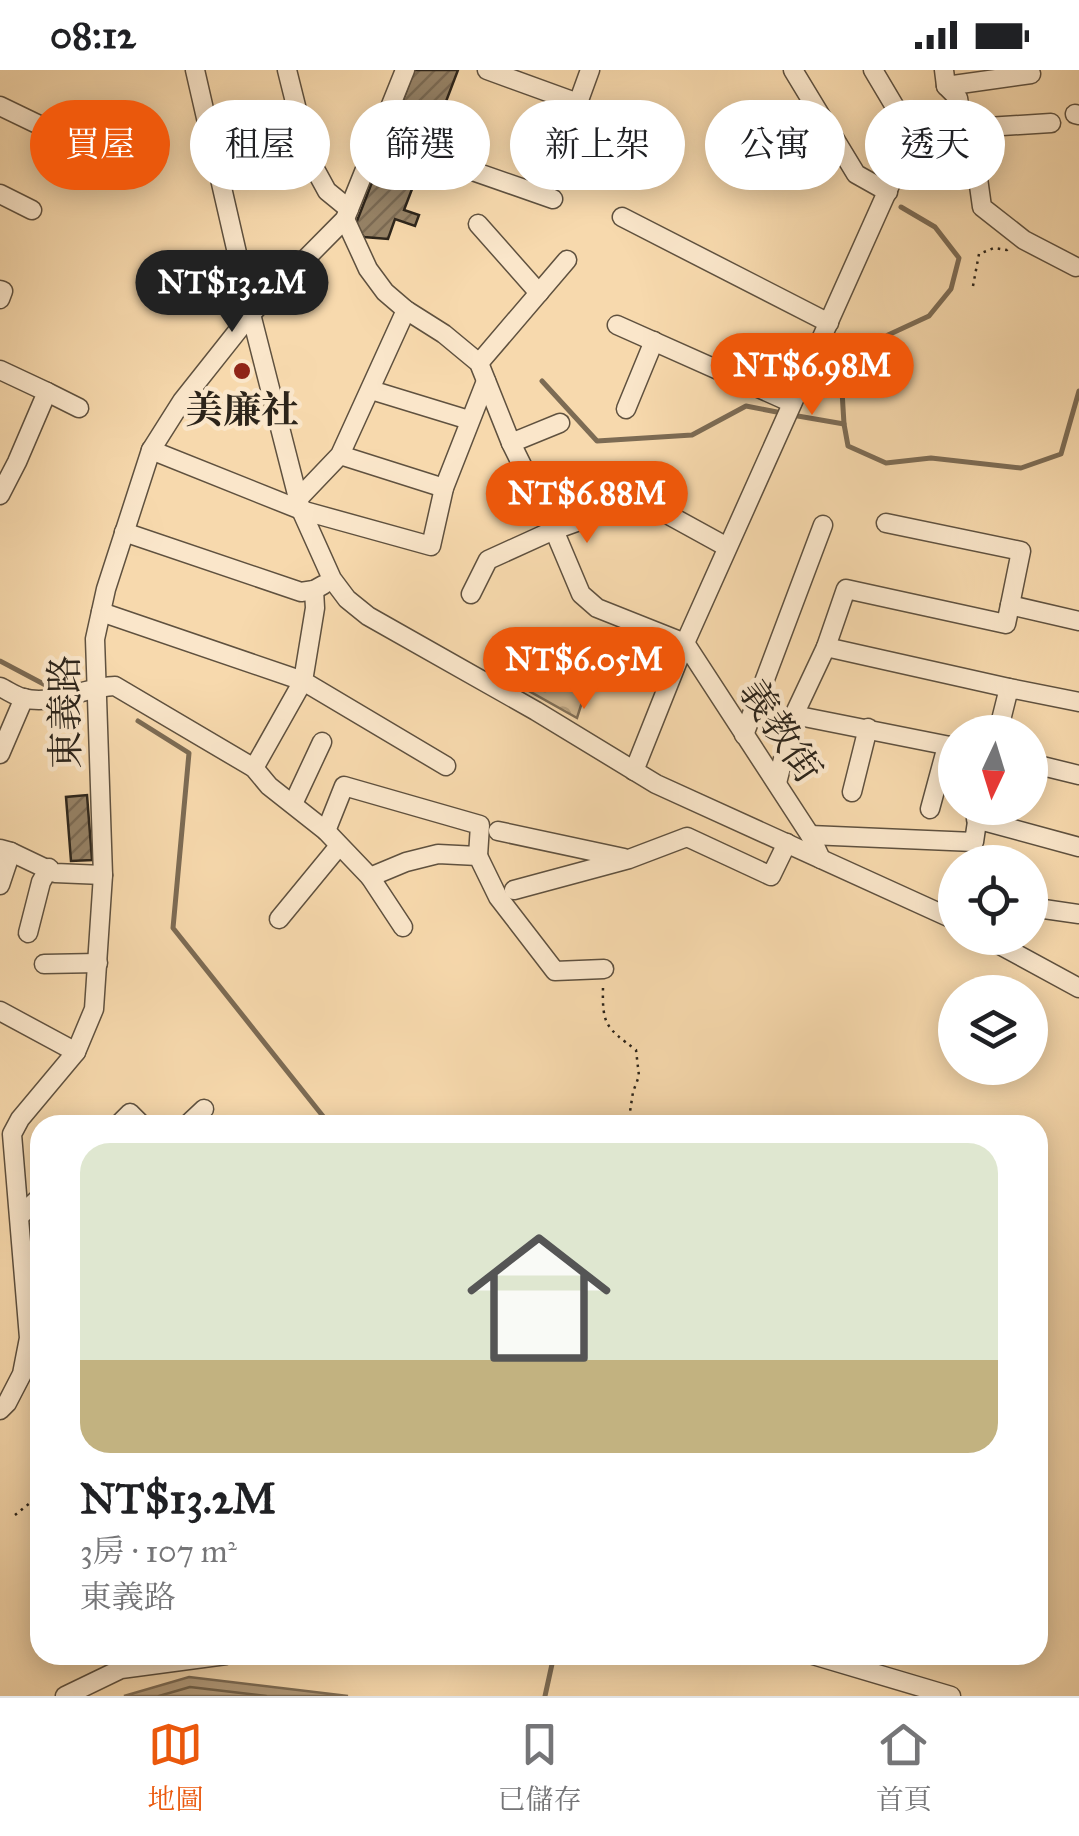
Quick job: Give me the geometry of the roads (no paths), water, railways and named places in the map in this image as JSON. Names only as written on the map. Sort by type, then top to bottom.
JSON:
[{"type":"street","points":[[195,70],[299,504],[332,579],[347,600],[368,616],[656,784],[936,910]]},
{"type":"street","points":[[287,70],[309,158],[327,191],[347,214],[368,269],[385,292],[444,334],[482,372],[510,443],[581,594],[597,608],[685,642]]},
{"type":"street","name":"東義路","points":[[393,100],[405,70]]},
{"type":"street","points":[[500,72],[578,103],[590,70]]},
{"type":"street","points":[[634,771],[685,642],[888,192],[856,174],[793,70]]},
{"type":"street","points":[[873,70],[891,100]]},
{"type":"street","points":[[945,78],[1031,74]]},
{"type":"street","points":[[945,78],[959,100]]},
{"type":"street","points":[[0,106],[30,120]]},
{"type":"street","points":[[1005,127],[1050,124]]},
{"type":"street","points":[[490,177],[552,199]]},
{"type":"street","name":"東義路","points":[[0,1410],[22,1374],[29,1338],[20,1216],[6,1137],[76,1052],[94,1009],[103,874],[95,639],[106,589],[152,450],[182,401],[251,314],[347,214],[357,190]]},
{"type":"street","points":[[979,190],[982,208],[1016,234],[1076,268]]},
{"type":"street","points":[[0,194],[32,210]]},
{"type":"street","points":[[622,217],[829,323]]},
{"type":"street","points":[[478,224],[539,293]]},
{"type":"street","points":[[152,450],[299,504],[430,546],[444,488],[482,372],[567,260]]},
{"type":"street","points":[[299,504],[340,456],[406,310]]},
{"type":"street","points":[[617,325],[792,403]]},
{"type":"street","points":[[626,410],[654,341]]},
{"type":"street","points":[[0,370],[78,408]]},
{"type":"street","points":[[370,390],[468,420]]},
{"type":"street","points":[[0,495],[8,459],[47,392]]},
{"type":"street","points":[[510,443],[560,423]]},
{"type":"street","points":[[340,456],[444,488]]},
{"type":"street","points":[[470,594],[488,560],[554,530],[627,504],[647,503],[727,547]]},
{"type":"street","points":[[776,782],[794,715],[826,646],[846,588],[1006,624],[1021,551],[886,523]]},
{"type":"street","points":[[744,736],[823,525]]},
{"type":"street","points":[[124,532],[301,592],[314,590],[332,579]]},
{"type":"street","points":[[254,768],[303,681],[314,590]]},
{"type":"street","points":[[1010,605],[1079,621]]},
{"type":"street","points":[[101,612],[303,681],[446,766]]},
{"type":"street","name":"義教街","points":[[685,642],[821,858]]},
{"type":"street","points":[[826,646],[1079,702]]},
{"type":"street","points":[[0,686],[24,698],[62,698],[96,686],[115,686],[254,768],[269,786],[326,831],[370,878],[403,927]]},
{"type":"street","points":[[1002,715],[1009,688]]},
{"type":"street","points":[[0,754],[24,698]]},
{"type":"street","points":[[794,715],[938,743]]},
{"type":"street","points":[[852,792],[868,728]]},
{"type":"street","points":[[292,804],[322,742]]},
{"type":"street","points":[[1048,767],[1079,775]]},
{"type":"street","points":[[930,808],[938,784]]},
{"type":"street","points":[[326,831],[344,786],[480,825],[478,856],[498,897],[555,971],[604,969]]},
{"type":"street","points":[[810,835],[974,842],[976,825]]},
{"type":"street","points":[[1014,825],[1079,847]]},
{"type":"street","points":[[498,831],[629,860]]},
{"type":"street","points":[[514,890],[629,860],[687,837],[771,876],[787,843]]},
{"type":"street","points":[[279,919],[340,846]]},
{"type":"street","points":[[0,886],[6,851],[55,873],[103,874]]},
{"type":"street","points":[[370,878],[406,862],[438,854],[478,856]]},
{"type":"street","points":[[28,932],[41,882],[49,868]]},
{"type":"street","points":[[1048,910],[1079,914]]},
{"type":"street","points":[[1018,955],[1079,988]]},
{"type":"street","points":[[44,964],[98,962]]},
{"type":"street","points":[[0,1011],[76,1052]]},
{"type":"street","points":[[197,1115],[204,1109]]},
{"type":"street","points":[[20,1216],[30,1206]]},
{"type":"street","points":[[65,1696],[121,1668],[145,1665]]},
{"type":"street","points":[[846,1665],[950,1696]]},
{"type":"water","points":[[189,1677],[348,1696],[124,1696]]},
{"type":"waterway","points":[[901,207],[935,227],[959,258],[951,289],[929,316],[888,335],[851,366],[842,391],[848,446],[886,463],[931,458],[1021,468],[1061,454],[1079,391]]},
{"type":"waterway","points":[[542,381],[597,441],[692,435],[746,406],[782,413]]},
{"type":"waterway","points":[[792,415],[844,424]]},
{"type":"waterway","points":[[0,661],[53,689]]},
{"type":"waterway","points":[[138,721],[189,753],[173,928],[322,1115]]},
{"type":"waterway","points":[[545,1696],[552,1665]]},
{"type":"place","name":"美廉社","points":[[242,371]]}]
